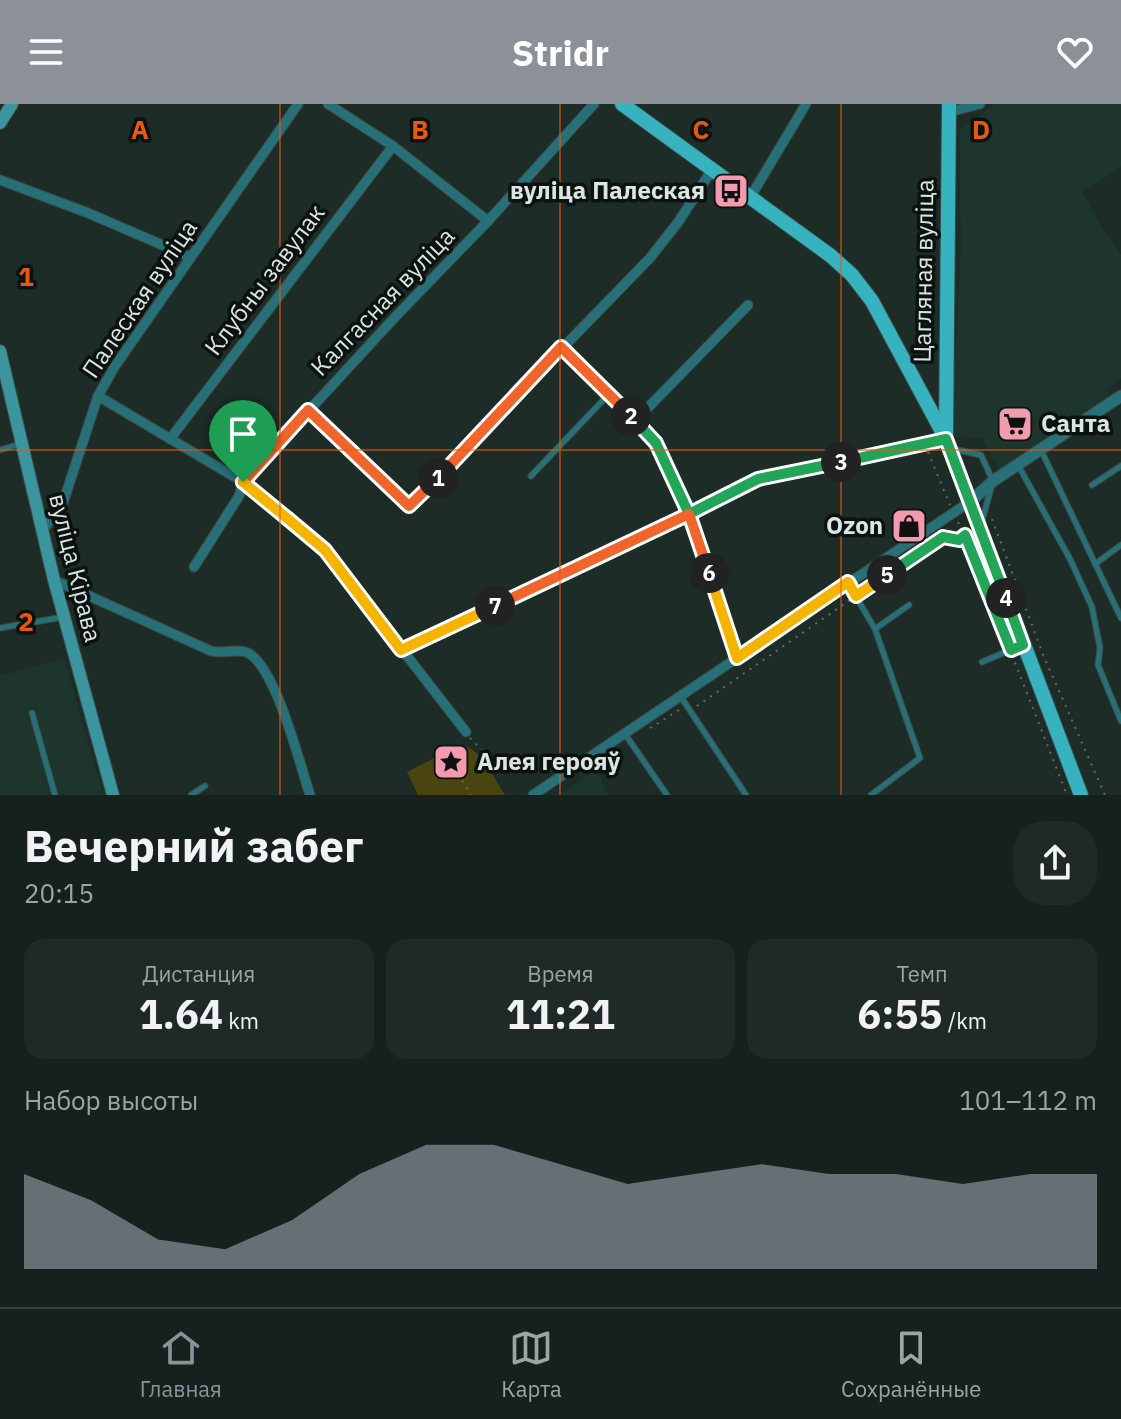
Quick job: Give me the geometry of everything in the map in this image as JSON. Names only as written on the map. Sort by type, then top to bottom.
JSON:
[{"type":"main road","points":[[0,123],[12,104]]},
{"type":"main road","points":[[622,104],[831,256],[852,275],[872,301],[948,444],[971,501],[985,520],[1017,647],[1081,795]]},
{"type":"main road","name":"Цагляная вуліца","points":[[948,444],[944,407],[949,108]]},
{"type":"main road","name":"вуліца Кірава","points":[[0,351],[54,580],[113,795]]},
{"type":"street","name":"Палеская вуліца","points":[[42,530],[61,509],[98,396],[122,355],[298,104]]},
{"type":"street","name":"Калгасная вуліца","points":[[328,104],[393,146],[488,221]]},
{"type":"street","name":"Калгасная вуліца","points":[[194,567],[239,496],[243,482],[594,104]]},
{"type":"street","points":[[751,196],[806,104]]},
{"type":"street","points":[[949,108],[980,104]]},
{"type":"street","name":"Клубны завулак","points":[[170,439],[393,146]]},
{"type":"street","points":[[308,410],[409,506],[650,258],[679,221],[713,168]]},
{"type":"street","points":[[0,180],[88,213],[190,257]]},
{"type":"street","points":[[636,420],[748,305]]},
{"type":"street","points":[[561,347],[656,443],[689,514],[737,658]]},
{"type":"street","points":[[98,396],[243,482],[325,550],[466,732]]},
{"type":"street","points":[[533,795],[954,513],[993,481],[1121,396]]},
{"type":"street","points":[[401,650],[758,479],[948,444]]},
{"type":"street","points":[[54,580],[211,651],[244,651],[253,657],[282,708],[310,795]]},
{"type":"lane","points":[[531,476],[608,395]]},
{"type":"lane","points":[[0,450],[21,444]]},
{"type":"lane","points":[[948,444],[981,455],[993,481],[985,520]]},
{"type":"lane","points":[[1041,449],[1121,618]]},
{"type":"lane","points":[[1018,464],[1070,559],[1092,607],[1100,648],[1098,665],[1121,721]]},
{"type":"lane","points":[[1092,485],[1121,466]]},
{"type":"lane","points":[[1095,564],[1121,545]]},
{"type":"lane","points":[[848,582],[875,629],[920,758],[871,795]]},
{"type":"lane","points":[[875,629],[909,605]]},
{"type":"lane","points":[[0,628],[64,617]]},
{"type":"lane","points":[[982,662],[1017,647]]},
{"type":"lane","points":[[681,697],[746,795]]},
{"type":"lane","points":[[32,713],[55,795]]},
{"type":"lane","points":[[625,734],[667,795]]},
{"type":"lane","points":[[191,795],[205,786]]},
{"type":"path","points":[[928,451],[1017,647],[1067,795]]},
{"type":"path","points":[[690,711],[943,537],[959,540],[985,520],[1105,795]]},
{"type":"path","points":[[466,732],[489,757],[562,769]]},
{"type":"path","points":[[454,767],[471,795]]},
{"type":"shaded area","points":[[995,104],[1121,104],[1121,167],[1082,192],[1121,255],[1121,379],[1106,389],[1110,395],[999,470],[982,438],[951,436],[961,250],[959,130]]},
{"type":"shaded area","points":[[64,658],[103,795],[0,795],[0,676]]},
{"type":"shaded area","name":"Алея герояў","points":[[460,745],[481,757],[505,795],[418,795],[407,772]]},
{"type":"shaded area","points":[[597,770],[608,795],[559,795]]},
{"type":"place","name":"вуліца Палеская","points":[[731,191]]},
{"type":"place","name":"Санта","points":[[1015,424]]},
{"type":"place","name":"Ozon","points":[[909,526]]},
{"type":"place","name":"Алея герояў","points":[[451,762]]},
{"type":"route","points":[[243,482],[308,410],[409,506],[561,347],[656,443],[689,514],[758,479],[946,439],[1023,645],[1011,650],[965,535],[959,540],[943,537],[856,596],[848,582],[737,658],[689,514],[401,650],[325,550],[243,482]]}]
